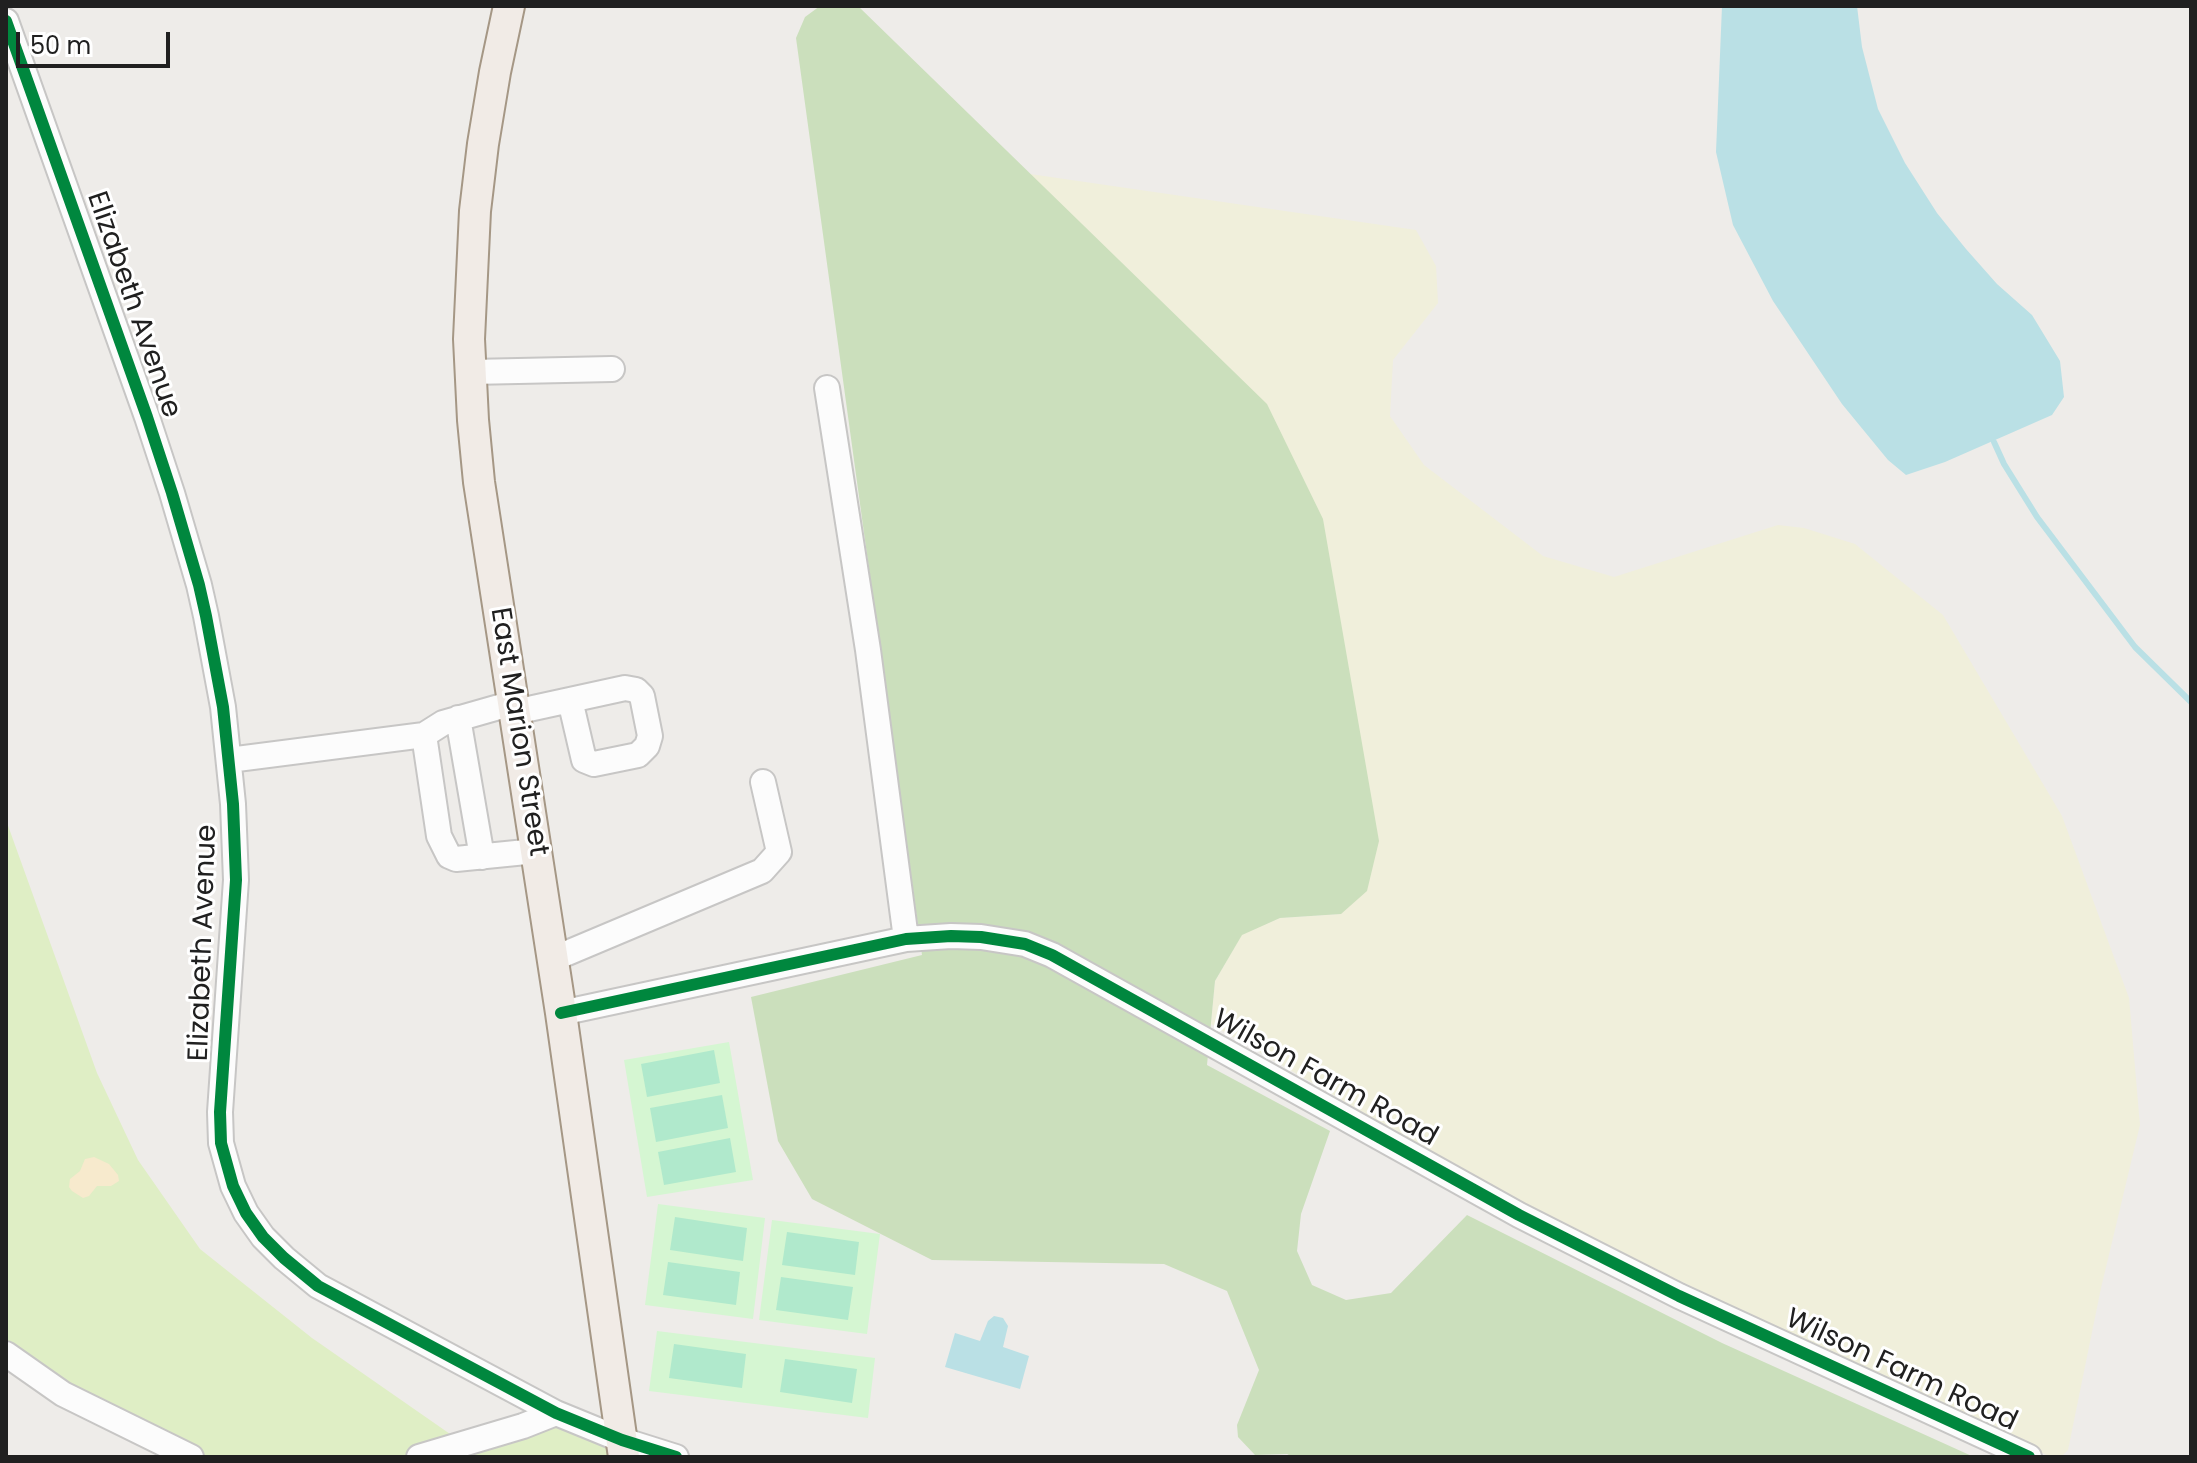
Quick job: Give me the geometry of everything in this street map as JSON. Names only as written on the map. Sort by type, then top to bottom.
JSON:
[{"type":"main road","name":"East Marion Street","points":[[509,6],[483,144],[475,211],[470,330],[477,472],[553,959],[623,1448]]},
{"type":"street","name":"Elizabeth Avenue","points":[[6,21],[142,403],[176,506],[206,616],[223,707],[233,804],[236,880],[220,1112],[221,1143],[228,1172],[246,1213],[274,1248],[318,1286],[623,1448],[676,1457]]},
{"type":"street","points":[[471,372],[612,369]]},
{"type":"street","points":[[827,388],[868,650],[906,939]]},
{"type":"street","points":[[229,760],[424,735],[458,718],[570,700]]},
{"type":"street","points":[[458,718],[482,857]]},
{"type":"street","points":[[424,735],[439,836],[449,856],[456,859],[536,851]]},
{"type":"street","points":[[553,959],[762,871],[779,852],[763,782]]},
{"type":"street","name":"Wilson Farm Road","points":[[561,1013],[906,939],[981,937],[1025,944],[1052,955],[1519,1215],[1679,1296],[2029,1457]]},
{"type":"street","points":[[6,1354],[63,1394],[191,1457]]},
{"type":"street","points":[[419,1457],[556,1413]]},
{"type":"green space","points":[[820,6],[858,6],[1267,404],[1323,519],[1379,841],[1367,891],[1341,914],[1280,918],[1242,935],[1215,981],[1207,1065],[1330,1131],[1301,1214],[1297,1251],[1312,1285],[1346,1300],[1391,1293],[1467,1215],[1722,1343],[1974,1457],[1255,1455],[1238,1437],[1237,1425],[1259,1370],[1227,1291],[1164,1264],[932,1260],[812,1199],[778,1141],[751,997],[922,955],[796,38],[805,17]]},
{"type":"green space","points":[[1030,174],[1416,230],[1436,266],[1438,303],[1393,360],[1390,416],[1424,465],[1543,556],[1614,577],[1778,525],[1804,528],[1855,544],[1943,615],[2062,816],[2129,998],[2140,1125],[2101,1288],[2068,1450],[2062,1456],[2051,1457],[1875,1376],[1514,1200],[1211,1024],[1215,981],[1242,934],[1280,918],[1341,914]]},
{"type":"green space","points":[[6,820],[97,1073],[138,1160],[200,1249],[312,1338],[463,1443],[556,1413],[676,1457],[191,1457],[6,1354]]},
{"type":"green space","points":[[729,1042],[753,1180],[647,1197],[624,1060]]},
{"type":"green space","points":[[714,1050],[720,1083],[647,1097],[641,1064]]},
{"type":"green space","points":[[722,1095],[728,1128],[656,1142],[650,1108]]},
{"type":"green space","points":[[730,1138],[736,1172],[664,1185],[658,1152]]},
{"type":"green space","points":[[658,1204],[765,1218],[753,1319],[645,1305]]},
{"type":"green space","points":[[675,1217],[747,1228],[743,1261],[670,1250]]},
{"type":"green space","points":[[772,1220],[880,1234],[867,1334],[759,1320]]},
{"type":"green space","points":[[787,1232],[859,1242],[855,1275],[782,1265]]},
{"type":"green space","points":[[668,1262],[740,1272],[736,1305],[663,1295]]},
{"type":"green space","points":[[781,1277],[853,1287],[848,1320],[776,1310]]},
{"type":"green space","points":[[657,1331],[875,1358],[868,1418],[649,1391]]},
{"type":"green space","points":[[674,1344],[746,1354],[742,1388],[669,1378]]},
{"type":"green space","points":[[785,1359],[857,1369],[852,1403],[780,1392]]},
{"type":"sand","points":[[94,1157],[109,1164],[119,1181],[111,1186],[97,1186],[83,1198],[69,1187],[70,1179],[80,1171],[85,1159]]},
{"type":"water","points":[[1722,6],[1857,6],[1862,47],[1878,109],[1905,163],[1937,213],[1966,249],[1997,284],[2032,315],[2060,361],[2064,397],[2052,415],[1945,462],[1906,475],[1888,460],[1842,404],[1773,301],[1733,225],[1716,152]]},
{"type":"water","points":[[994,1316],[1003,1318],[1008,1326],[1003,1347],[1029,1356],[1020,1389],[945,1367],[955,1333],[980,1341],[988,1321]]},
{"type":"waterway","points":[[1994,442],[2037,517],[2135,647],[2191,702]]},
{"type":"cycle path","points":[[6,21],[147,417],[206,616],[223,707],[233,804],[236,880],[220,1112],[221,1143],[233,1186],[246,1213],[263,1237],[318,1286],[556,1413],[622,1440],[676,1457]]},
{"type":"cycle path","points":[[561,1013],[906,939],[981,937],[1025,944],[1052,955],[1519,1215],[1679,1296],[2029,1457]]}]
